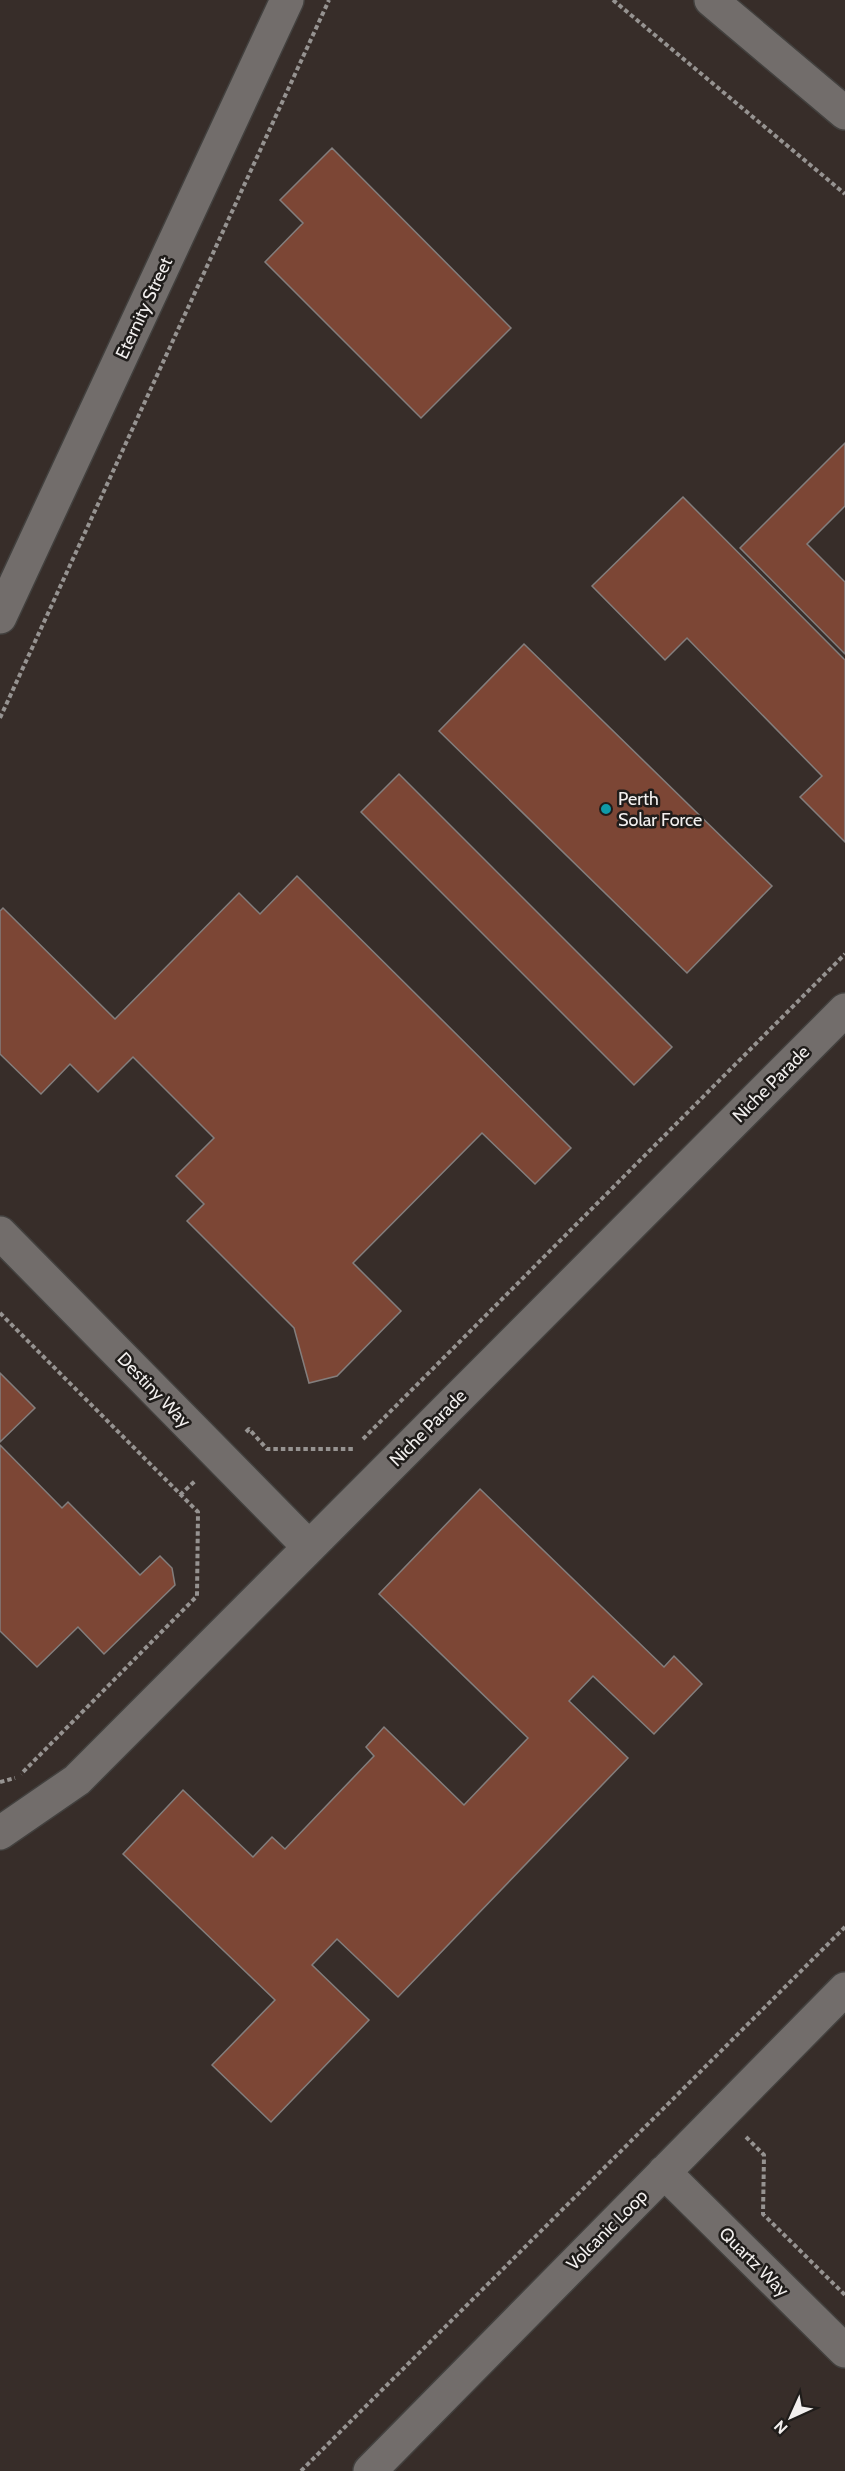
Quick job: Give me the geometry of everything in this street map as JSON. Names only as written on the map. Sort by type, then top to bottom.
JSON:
[{"type":"street","name":"Eternity Street","points":[[0,617],[287,0]]},
{"type":"street","points":[[711,0],[845,112]]},
{"type":"street","name":"Niche Parade","points":[[0,1833],[76,1780],[845,1010]]},
{"type":"street","name":"Destiny Way","points":[[0,1233],[309,1547]]},
{"type":"street","name":"Volcanic Loop","points":[[370,2471],[845,1989]]},
{"type":"street","name":"Quartz Way","points":[[664,2172],[845,2352]]},
{"type":"path","points":[[0,718],[329,0]]},
{"type":"path","points":[[613,0],[845,194]]},
{"type":"path","points":[[180,1495],[249,1429],[267,1449],[352,1450],[845,954]]},
{"type":"path","points":[[0,1313],[198,1512],[197,1596],[16,1778],[0,1782]]},
{"type":"path","points":[[301,2471],[845,1927]]},
{"type":"path","points":[[690,2082],[764,2155],[763,2214],[845,2295]]},
{"type":"shaded area","points":[[0,0],[845,0],[845,2471],[0,2471]]},
{"type":"building","points":[[332,148],[511,328],[421,418],[265,262],[303,223],[280,200]]},
{"type":"building","points":[[845,443],[845,506],[807,544],[845,582],[845,654],[740,548]]},
{"type":"building","points":[[683,497],[845,660],[845,842],[800,797],[822,776],[687,638],[665,660],[592,586]]},
{"type":"building","name":"Perth Solar Force","points":[[524,644],[772,886],[687,973],[439,731]]},
{"type":"building","points":[[399,774],[672,1047],[634,1085],[361,812]]},
{"type":"building","points":[[297,876],[571,1148],[535,1184],[482,1133],[353,1263],[401,1311],[337,1376],[309,1383],[294,1328],[187,1221],[204,1204],[176,1176],[214,1138],[133,1057],[98,1092],[70,1064],[41,1094],[0,1054],[0,911],[3,908],[115,1019],[239,893],[260,914]]},
{"type":"building","points":[[0,1373],[35,1408],[0,1442]]},
{"type":"building","points":[[0,1445],[62,1508],[68,1502],[140,1575],[160,1556],[172,1568],[175,1585],[104,1654],[78,1627],[37,1667],[0,1631]]},
{"type":"building","points":[[480,1489],[664,1667],[674,1656],[702,1684],[654,1734],[593,1676],[569,1701],[628,1758],[398,1997],[337,1939],[312,1965],[369,2020],[271,2122],[212,2065],[275,2000],[123,1854],[183,1790],[253,1857],[272,1837],[285,1849],[374,1756],[366,1747],[384,1727],[464,1805],[528,1738],[379,1594]]},
{"type":"place","name":"Perth Solar Force","points":[[606,809]]}]
